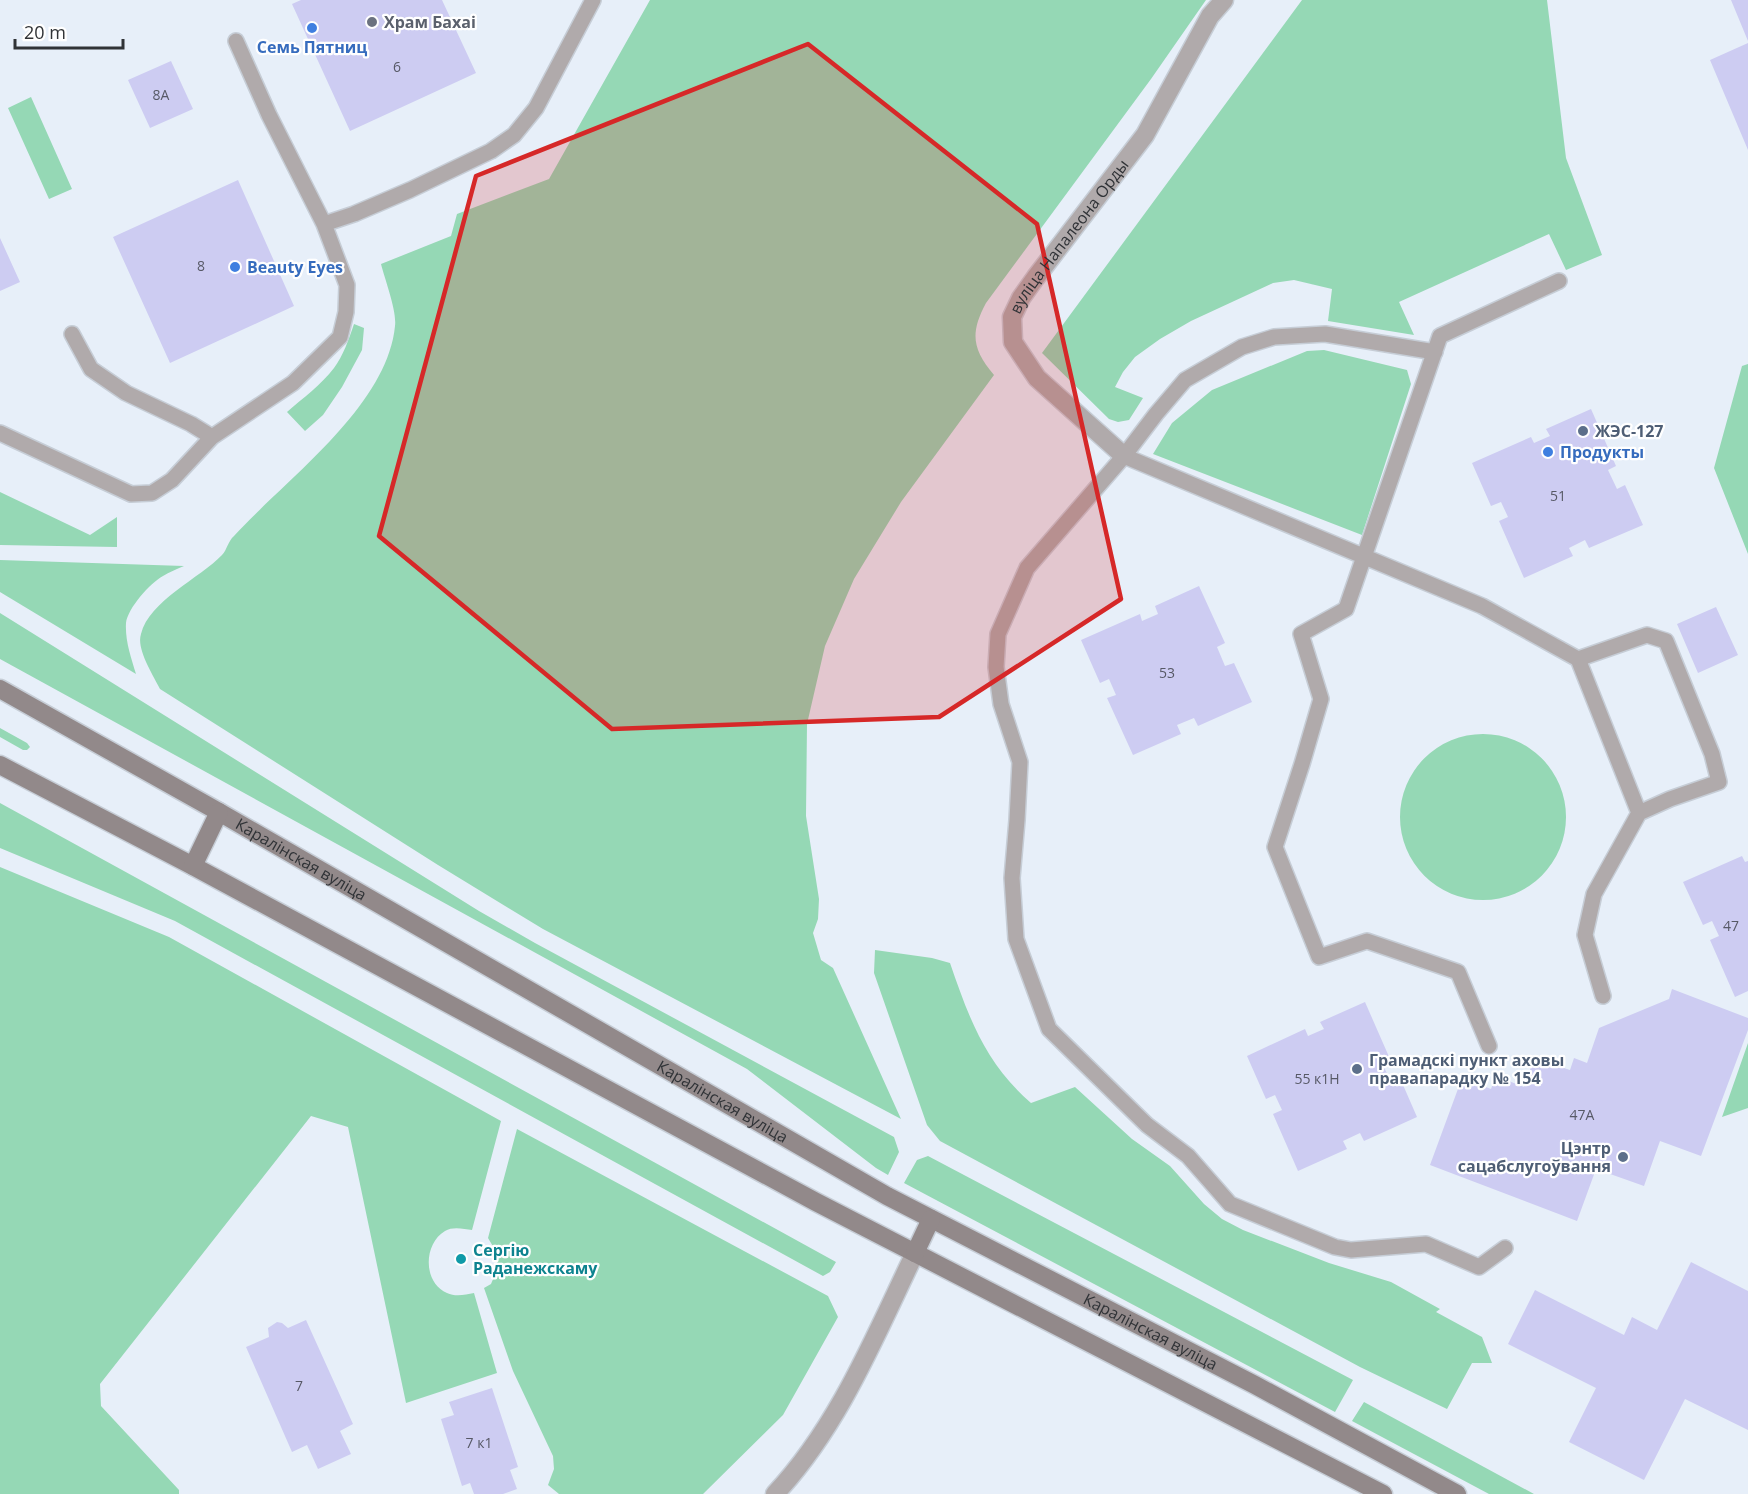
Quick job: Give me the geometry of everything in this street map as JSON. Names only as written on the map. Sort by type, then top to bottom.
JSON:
[{"type":"main road","name":"Каралінская вуліца","points":[[0,689],[219,812],[887,1196],[1255,1385],[1457,1494]]},
{"type":"main road","points":[[0,765],[193,866],[816,1202],[1383,1494]]},
{"type":"main road","points":[[193,866],[219,812]]},
{"type":"main road","points":[[915,1253],[931,1219]]},
{"type":"street","name":"вуліца Напалеона Орды","points":[[1125,456],[1037,378],[1013,342],[1012,317],[1021,298],[1036,277],[1145,135],[1210,16],[1224,0]]},
{"type":"street","points":[[775,1494],[791,1478],[851,1385],[915,1253]]},
{"type":"lane","points":[[324,224],[410,190],[491,151],[514,135],[536,108],[594,0]]},
{"type":"lane","points":[[0,433],[130,494],[152,493],[172,480],[212,437],[293,383],[340,337],[346,312],[347,285],[324,224],[269,115],[236,42]]},
{"type":"lane","points":[[1489,1046],[1458,972],[1367,941],[1319,957],[1275,847],[1321,699],[1301,634],[1346,609],[1440,336],[1558,280]]},
{"type":"lane","points":[[72,334],[91,369],[126,393],[191,423],[212,437]]},
{"type":"lane","points":[[1435,352],[1325,334],[1274,337],[1242,347],[1185,380],[1125,456],[1027,567],[998,634],[996,667],[1001,704],[1020,762],[1012,878],[1016,939],[1048,1029],[1147,1125],[1188,1156],[1230,1204],[1335,1247],[1351,1250],[1426,1244],[1479,1267],[1505,1248]]},
{"type":"lane","points":[[1125,456],[1482,606],[1578,659],[1639,813]]},
{"type":"lane","points":[[1578,659],[1647,635],[1666,641],[1712,754],[1719,782],[1639,813],[1594,894],[1585,935],[1603,996]]},
{"type":"highlighted area","points":[[808,44],[1037,224],[1121,599],[939,717],[612,729],[379,536],[476,176]]},
{"type":"green space","points":[[650,0],[1206,0],[1151,79],[986,303],[977,323],[976,340],[981,357],[994,375],[901,502],[854,579],[825,646],[807,724],[806,816],[819,899],[818,919],[813,933],[821,960],[833,968],[901,1119],[543,929],[438,865],[160,689],[141,647],[141,634],[154,611],[222,555],[232,538],[331,440],[374,385],[388,356],[395,326],[393,304],[381,264],[451,236],[457,214],[549,179]]},
{"type":"green space","points":[[1302,0],[1547,0],[1566,158],[1602,255],[1566,270],[1549,234],[1399,302],[1414,335],[1328,321],[1332,289],[1294,280],[1273,283],[1191,321],[1135,357],[1115,387],[1143,398],[1129,420],[1118,422],[1109,419],[1042,353]]},
{"type":"green space","points":[[31,97],[72,189],[49,199],[8,108]]},
{"type":"green space","points":[[354,324],[364,328],[362,350],[342,387],[323,415],[305,431],[287,412],[318,386],[334,368],[343,353]]},
{"type":"green space","points":[[1324,350],[1407,370],[1411,384],[1362,535],[1153,454],[1172,423],[1212,390],[1307,351]]},
{"type":"green space","points":[[1748,364],[1748,554],[1714,468],[1742,366]]},
{"type":"green space","points":[[0,492],[90,535],[117,517],[117,547],[0,545]]},
{"type":"green space","points":[[0,560],[184,566],[158,579],[140,596],[131,610],[126,623],[126,636],[136,674],[0,592]]},
{"type":"green space","points":[[0,613],[479,911],[894,1137],[899,1152],[888,1175],[747,1069],[0,659]]},
{"type":"green space","points":[[0,728],[30,747],[23,750],[0,737]]},
{"type":"green space","points":[[1483,734],[1515,741],[1542,758],[1559,785],[1566,817],[1559,849],[1542,876],[1515,893],[1483,900],[1451,893],[1424,876],[1407,849],[1400,817],[1407,785],[1424,758],[1451,741]]},
{"type":"green space","points":[[0,803],[836,1262],[830,1272],[823,1276],[175,921],[0,848]]},
{"type":"green space","points":[[0,867],[169,937],[501,1121],[472,1230],[455,1228],[445,1231],[433,1245],[429,1263],[433,1281],[439,1288],[453,1295],[474,1293],[497,1373],[406,1403],[348,1127],[311,1116],[100,1384],[101,1406],[179,1490],[179,1494],[0,1494]]},
{"type":"green space","points":[[875,950],[932,958],[950,963],[980,1039],[1002,1072],[1031,1103],[1075,1087],[1132,1139],[1170,1166],[1204,1204],[1222,1219],[1243,1230],[1329,1263],[1391,1282],[1440,1309],[1436,1312],[1482,1337],[1492,1363],[1472,1363],[1447,1409],[1360,1367],[940,1141],[927,1125],[874,973]]},
{"type":"green space","points":[[1748,1043],[1748,1108],[1722,1117]]},
{"type":"green space","points":[[517,1129],[828,1296],[838,1317],[783,1415],[703,1494],[559,1494],[548,1485],[554,1469],[553,1456],[513,1371],[484,1288],[491,1284],[496,1271],[497,1256],[488,1238]]},
{"type":"green space","points":[[928,1156],[1353,1380],[1335,1412],[904,1183],[917,1160]]},
{"type":"green space","points":[[1364,1402],[1534,1494],[1489,1494],[1352,1421]]},
{"type":"building","points":[[301,0],[442,0],[476,73],[350,131],[292,4]]},
{"type":"building","points":[[1731,0],[1748,0],[1748,41]]},
{"type":"building","points":[[1748,43],[1748,150],[1710,60]]},
{"type":"building","points":[[171,61],[193,109],[150,128],[128,80]]},
{"type":"building","points":[[238,180],[294,306],[170,363],[113,237]]},
{"type":"building","points":[[0,238],[20,282],[0,291]]},
{"type":"building","points":[[1591,409],[1616,466],[1608,470],[1617,489],[1625,485],[1643,525],[1589,548],[1585,540],[1569,548],[1573,556],[1524,578],[1499,521],[1508,517],[1501,502],[1491,506],[1472,463],[1531,437],[1534,443],[1550,436],[1546,429]]},
{"type":"building","points":[[1199,586],[1225,643],[1217,647],[1225,666],[1234,663],[1252,702],[1198,726],[1194,718],[1177,725],[1181,734],[1133,755],[1107,698],[1116,695],[1109,679],[1100,683],[1081,640],[1140,614],[1142,621],[1158,614],[1155,606]]},
{"type":"building","points":[[1716,607],[1738,655],[1698,673],[1677,624]]},
{"type":"building","points":[[1742,856],[1745,862],[1748,861],[1748,991],[1735,997],[1710,940],[1719,936],[1712,921],[1703,925],[1683,882]]},
{"type":"building","points":[[1672,989],[1748,1018],[1748,1030],[1701,1156],[1660,1141],[1644,1186],[1596,1169],[1577,1221],[1430,1165],[1462,1078],[1491,1089],[1496,1076],[1524,1087],[1534,1058],[1570,1070],[1574,1058],[1587,1063],[1599,1028],[1669,999]]},
{"type":"building","points":[[1365,1002],[1390,1059],[1382,1063],[1391,1082],[1400,1078],[1417,1117],[1364,1141],[1360,1133],[1343,1141],[1347,1149],[1298,1171],[1273,1114],[1282,1110],[1275,1095],[1266,1099],[1247,1056],[1305,1029],[1308,1036],[1324,1029],[1320,1022]]},
{"type":"building","points":[[1691,1262],[1748,1291],[1748,1430],[1685,1399],[1644,1480],[1569,1442],[1596,1388],[1508,1344],[1535,1290],[1624,1335],[1632,1317],[1657,1330]]},
{"type":"building","points":[[306,1320],[353,1424],[340,1431],[351,1454],[318,1469],[307,1445],[292,1452],[246,1347],[269,1337],[268,1328],[277,1322],[288,1328]]},
{"type":"building","points":[[492,1388],[518,1467],[510,1470],[517,1489],[503,1494],[474,1494],[470,1483],[462,1486],[441,1419],[454,1415],[449,1402]]},
{"type":"place","name":"Храм Бахаі","points":[[372,22]]},
{"type":"place","name":"Семь Пятниц","points":[[312,28]]},
{"type":"place","name":"Beauty Eyes","points":[[235,267]]},
{"type":"place","name":"ЖЭС-127","points":[[1583,431]]},
{"type":"place","name":"Продукты","points":[[1548,452]]},
{"type":"place","name":"Грамадскі пункт аховы правапарадку № 154","points":[[1357,1069]]},
{"type":"place","name":"Цэнтр сацабслугоўвання","points":[[1623,1157]]},
{"type":"place","name":"Сергію Раданежскаму","points":[[461,1259]]}]
